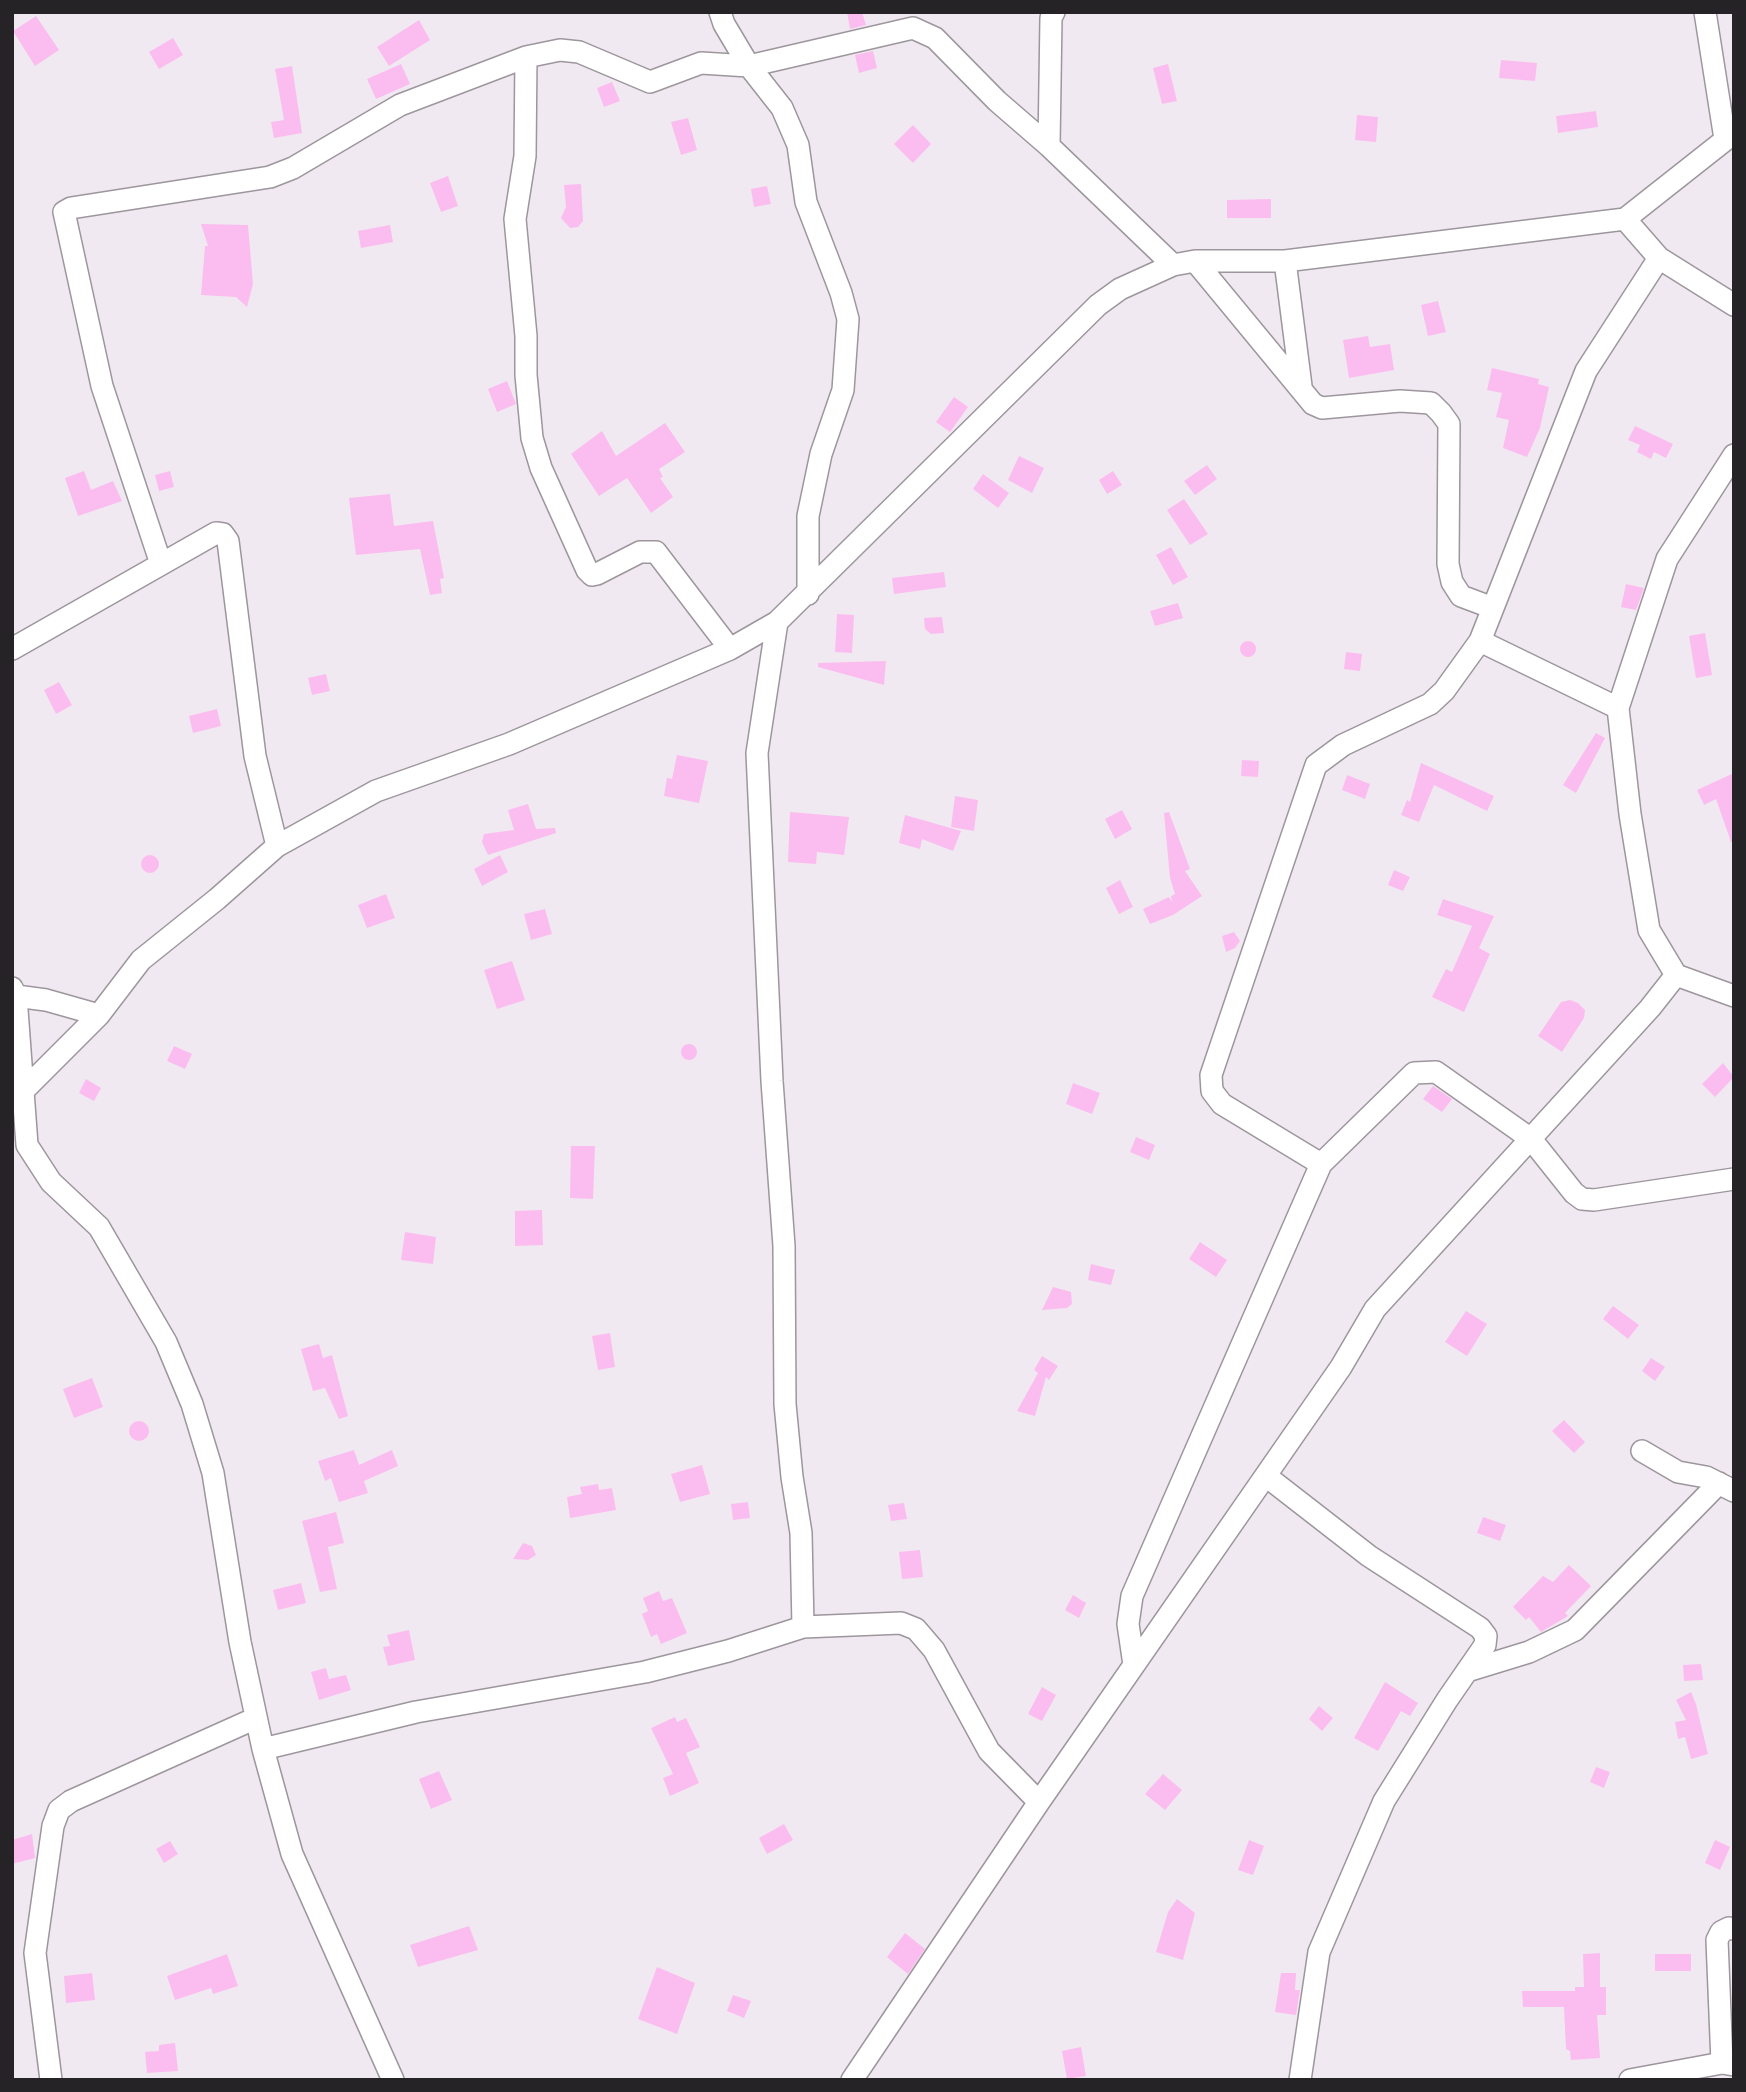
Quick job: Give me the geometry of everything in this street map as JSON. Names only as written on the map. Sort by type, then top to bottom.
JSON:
[{"type":"street","points":[[720,12],[724,24],[749,66],[782,108],[798,145],[806,202],[841,293],[848,319],[843,390],[821,454],[808,516],[808,594]]},
{"type":"street","points":[[1049,146],[1051,18],[1054,12]]},
{"type":"street","points":[[23,1091],[99,1015],[141,960],[277,846],[376,791],[509,744],[730,649],[777,622],[1098,305],[1121,289],[1173,265],[1195,261],[1286,261],[1625,219],[1729,136],[1705,12]]},
{"type":"street","points":[[161,564],[102,386],[64,212],[71,208],[270,177],[293,168],[400,105],[526,57],[559,50],[579,52],[650,82],[701,63],[749,66],[913,28],[935,38],[997,101],[1049,146],[1173,265]]},
{"type":"street","points":[[526,57],[525,156],[515,219],[532,438],[541,468],[592,575],[640,552],[656,552],[730,649]]},
{"type":"street","points":[[1625,219],[1659,258],[1734,305]]},
{"type":"street","points":[[1321,1164],[1222,1104],[1212,1091],[1211,1075],[1316,765],[1343,745],[1430,704],[1444,691],[1480,641],[1586,371],[1659,258]]},
{"type":"street","points":[[1195,261],[1301,386],[1313,404],[1322,408],[1400,401],[1431,403],[1441,413],[1449,425],[1448,564],[1452,582],[1461,596],[1493,607]]},
{"type":"street","points":[[1286,261],[1301,386]]},
{"type":"street","points":[[1734,455],[1667,559],[1618,708],[1641,897],[1649,930],[1676,975],[1734,996]]},
{"type":"street","points":[[12,649],[216,533],[223,534],[228,541],[255,755],[277,846]]},
{"type":"street","points":[[777,622],[757,753],[772,1081],[785,1246],[785,1404],[801,1533],[803,1627]]},
{"type":"street","points":[[1480,641],[1618,708]]},
{"type":"street","points":[[852,2080],[1039,1802],[1341,1367],[1375,1309],[1676,975]]},
{"type":"street","points":[[99,1015],[13,993],[27,1145],[51,1182],[99,1227],[166,1342],[192,1404],[213,1473],[262,1749],[292,1854],[393,2080]]},
{"type":"street","points":[[1134,1665],[1128,1624],[1132,1596],[1321,1164],[1414,1073],[1425,1070],[1436,1072],[1531,1139],[1574,1193],[1582,1199],[1594,1200],[1734,1179]]},
{"type":"street","points":[[1467,1671],[1529,1652],[1575,1630],[1726,1487],[1706,1477],[1678,1472],[1642,1451]]},
{"type":"street","points":[[1266,1476],[1369,1556],[1480,1628],[1486,1636],[1486,1645],[1384,1801],[1320,1952],[1300,2080]]},
{"type":"street","points":[[262,1749],[416,1712],[645,1671],[728,1651],[803,1627],[901,1623],[916,1629],[934,1650],[989,1751],[1039,1802]]},
{"type":"street","points":[[51,2080],[34,1953],[53,1826],[59,1810],[71,1801],[256,1718]]},
{"type":"street","points":[[1630,2080],[1728,2064],[1717,1940],[1721,1932],[1734,1929]]},
{"type":"building","points":[[847,12],[862,12],[866,25],[850,29]]},
{"type":"building","points":[[36,16],[59,50],[35,66],[13,31]]},
{"type":"building","points":[[419,20],[430,40],[389,66],[377,47]]},
{"type":"building","points":[[173,38],[183,55],[159,69],[149,52]]},
{"type":"building","points":[[873,51],[877,68],[859,73],[855,55]]},
{"type":"building","points":[[1501,60],[1537,63],[1535,81],[1499,78]]},
{"type":"building","points":[[401,64],[410,84],[376,99],[367,79]]},
{"type":"building","points":[[1168,64],[1177,101],[1162,104],[1153,68]]},
{"type":"building","points":[[292,66],[302,133],[274,138],[271,122],[284,120],[275,69]]},
{"type":"building","points":[[612,82],[620,101],[604,107],[597,88]]},
{"type":"building","points":[[1596,111],[1598,127],[1558,133],[1556,116]]},
{"type":"building","points":[[1357,115],[1378,117],[1376,142],[1355,140]]},
{"type":"building","points":[[688,118],[697,150],[681,155],[671,122]]},
{"type":"building","points":[[913,125],[931,144],[913,163],[894,144]]},
{"type":"building","points":[[448,176],[458,206],[441,212],[430,183]]},
{"type":"building","points":[[581,184],[583,221],[578,227],[570,228],[561,218],[566,207],[564,185]]},
{"type":"building","points":[[767,186],[771,204],[754,207],[751,189]]},
{"type":"building","points":[[1271,199],[1271,218],[1227,218],[1227,200]]},
{"type":"building","points":[[201,224],[248,225],[253,284],[247,307],[236,297],[201,295],[205,246],[208,246]]},
{"type":"building","points":[[390,225],[393,242],[361,248],[358,231]]},
{"type":"building","points":[[1438,301],[1446,332],[1428,336],[1421,305]]},
{"type":"building","points":[[1368,336],[1370,347],[1390,344],[1394,370],[1349,378],[1343,340]]},
{"type":"building","points":[[1492,368],[1539,379],[1538,384],[1549,387],[1540,428],[1527,457],[1503,448],[1509,420],[1496,417],[1502,393],[1487,390]]},
{"type":"building","points":[[507,381],[516,404],[497,412],[488,389]]},
{"type":"building","points":[[954,397],[968,407],[950,432],[936,422]]},
{"type":"building","points":[[665,423],[685,452],[659,469],[663,477],[660,478],[673,497],[651,513],[627,478],[599,496],[571,454],[602,431],[616,456]]},
{"type":"building","points":[[1635,426],[1673,444],[1666,458],[1654,452],[1651,459],[1637,452],[1640,445],[1628,440]]},
{"type":"building","points":[[1019,456],[1044,468],[1032,493],[1008,480]]},
{"type":"building","points":[[1207,465],[1217,479],[1195,495],[1184,481]]},
{"type":"building","points":[[84,471],[91,490],[113,481],[122,501],[78,516],[65,478]]},
{"type":"building","points":[[170,471],[174,487],[159,491],[155,475]]},
{"type":"building","points":[[1113,471],[1122,485],[1107,494],[1099,480]]},
{"type":"building","points":[[983,474],[1009,493],[998,508],[973,489]]},
{"type":"building","points":[[390,494],[394,526],[433,521],[444,578],[440,579],[442,593],[430,595],[420,549],[356,555],[349,498]]},
{"type":"building","points":[[1184,499],[1208,534],[1190,545],[1167,510]]},
{"type":"building","points":[[1171,547],[1188,577],[1173,585],[1156,555]]},
{"type":"building","points":[[944,572],[946,587],[894,594],[892,578]]},
{"type":"building","points":[[1626,584],[1644,588],[1636,610],[1621,607]]},
{"type":"building","points":[[1178,603],[1183,618],[1155,626],[1150,611]]},
{"type":"building","points":[[837,614],[854,615],[852,653],[835,652]]},
{"type":"building","points":[[942,617],[944,633],[931,634],[925,629],[924,618]]},
{"type":"building","points":[[1705,633],[1712,675],[1696,678],[1689,636]]},
{"type":"building","points":[[1245,641],[1251,641],[1256,649],[1254,655],[1245,657],[1240,652],[1240,646]]},
{"type":"building","points":[[1346,652],[1362,654],[1360,671],[1344,669]]},
{"type":"building","points":[[886,661],[884,685],[818,667],[818,663]]},
{"type":"building","points":[[326,674],[330,691],[312,695],[308,678]]},
{"type":"building","points":[[59,682],[72,705],[56,714],[44,690]]},
{"type":"building","points":[[217,709],[221,726],[193,733],[189,716]]},
{"type":"building","points":[[1596,733],[1605,738],[1576,793],[1563,785]]},
{"type":"building","points":[[677,755],[708,761],[699,803],[664,796],[667,778],[672,779]]},
{"type":"building","points":[[1242,760],[1259,761],[1258,777],[1241,776]]},
{"type":"building","points":[[1421,763],[1494,796],[1487,811],[1434,785],[1419,822],[1401,815],[1407,800],[1410,802]]},
{"type":"building","points":[[1734,773],[1734,842],[1731,842],[1716,799],[1704,805],[1697,790]]},
{"type":"building","points":[[1347,775],[1370,784],[1365,799],[1342,790]]},
{"type":"building","points":[[955,796],[978,800],[974,831],[951,827]]},
{"type":"building","points":[[528,804],[536,829],[555,828],[556,833],[488,855],[482,842],[484,834],[514,830],[508,810]]},
{"type":"building","points":[[1122,810],[1132,829],[1115,839],[1105,819]]},
{"type":"building","points":[[790,812],[849,817],[844,855],[817,852],[816,864],[788,862]]},
{"type":"building","points":[[1169,812],[1190,869],[1185,871],[1202,896],[1173,915],[1150,924],[1143,909],[1169,897],[1172,902],[1171,896],[1175,894],[1170,878],[1164,813]]},
{"type":"building","points":[[905,815],[961,831],[953,851],[922,839],[920,849],[899,843]]},
{"type":"building","points":[[150,855],[156,858],[159,864],[156,870],[150,873],[144,870],[141,864],[144,858]]},
{"type":"building","points":[[500,855],[508,872],[482,886],[474,869]]},
{"type":"building","points":[[1394,870],[1410,877],[1403,891],[1388,885]]},
{"type":"building","points":[[1120,880],[1133,907],[1119,914],[1106,888]]},
{"type":"building","points":[[386,894],[395,918],[367,928],[358,905]]},
{"type":"building","points":[[1443,899],[1494,916],[1479,948],[1490,954],[1464,1012],[1432,997],[1446,969],[1452,972],[1472,926],[1437,915]]},
{"type":"building","points":[[545,909],[552,934],[531,940],[524,914]]},
{"type":"building","points":[[1234,932],[1240,941],[1235,948],[1226,952],[1222,936]]},
{"type":"building","points":[[512,961],[525,1000],[497,1009],[484,970]]},
{"type":"building","points":[[1570,1000],[1585,1010],[1584,1018],[1562,1052],[1538,1036],[1561,1002]]},
{"type":"building","points":[[686,1044],[692,1044],[697,1052],[695,1058],[686,1060],[681,1055],[681,1049]]},
{"type":"building","points":[[174,1046],[192,1054],[185,1069],[167,1061]]},
{"type":"building","points":[[1723,1063],[1734,1077],[1715,1097],[1702,1084]]},
{"type":"building","points":[[86,1079],[101,1088],[94,1101],[79,1093]]},
{"type":"building","points":[[1073,1083],[1100,1093],[1092,1114],[1066,1104]]},
{"type":"building","points":[[1433,1086],[1452,1099],[1442,1112],[1423,1099]]},
{"type":"building","points":[[1136,1137],[1155,1145],[1149,1160],[1130,1152]]},
{"type":"building","points":[[571,1146],[595,1146],[593,1199],[570,1198]]},
{"type":"building","points":[[542,1210],[543,1245],[515,1246],[515,1211]]},
{"type":"building","points":[[405,1232],[436,1237],[433,1264],[401,1260]]},
{"type":"building","points":[[1200,1242],[1227,1260],[1216,1277],[1189,1259]]},
{"type":"building","points":[[1091,1264],[1115,1270],[1111,1285],[1088,1280]]},
{"type":"building","points":[[1053,1287],[1071,1292],[1072,1304],[1067,1308],[1042,1310]]},
{"type":"building","points":[[1613,1306],[1639,1325],[1628,1339],[1603,1319]]},
{"type":"building","points":[[1466,1311],[1487,1324],[1467,1356],[1445,1342]]},
{"type":"building","points":[[610,1333],[615,1367],[598,1370],[592,1336]]},
{"type":"building","points":[[319,1344],[323,1358],[332,1355],[348,1416],[339,1419],[325,1388],[313,1391],[301,1349]]},
{"type":"building","points":[[1042,1356],[1058,1366],[1049,1380],[1046,1377],[1035,1416],[1017,1411],[1038,1373],[1034,1370]]},
{"type":"building","points":[[1651,1358],[1665,1367],[1655,1381],[1642,1371]]},
{"type":"building","points":[[92,1378],[103,1407],[74,1418],[63,1389]]},
{"type":"building","points":[[1564,1420],[1585,1442],[1574,1453],[1552,1431]]},
{"type":"building","points":[[139,1421],[146,1424],[149,1431],[146,1438],[139,1441],[132,1438],[129,1431],[132,1424]]},
{"type":"building","points":[[354,1450],[359,1465],[392,1450],[398,1466],[364,1481],[368,1493],[339,1502],[331,1478],[325,1481],[318,1461]]},
{"type":"building","points":[[702,1465],[710,1494],[680,1502],[671,1474]]},
{"type":"building","points":[[598,1484],[599,1490],[612,1488],[616,1510],[570,1518],[567,1497],[582,1494],[580,1487]]},
{"type":"building","points":[[748,1502],[750,1518],[733,1520],[731,1504]]},
{"type":"building","points":[[904,1503],[907,1519],[891,1521],[888,1505]]},
{"type":"building","points":[[336,1512],[344,1543],[328,1547],[337,1589],[320,1592],[302,1521]]},
{"type":"building","points":[[1483,1517],[1506,1525],[1500,1541],[1477,1533]]},
{"type":"building","points":[[523,1543],[532,1546],[536,1555],[528,1560],[513,1559]]},
{"type":"building","points":[[920,1550],[923,1577],[902,1579],[899,1552]]},
{"type":"building","points":[[1569,1565],[1591,1586],[1565,1613],[1568,1616],[1541,1632],[1529,1617],[1526,1620],[1513,1607],[1543,1576],[1553,1582]]},
{"type":"building","points":[[301,1583],[306,1603],[278,1610],[273,1590]]},
{"type":"building","points":[[659,1591],[663,1601],[672,1598],[687,1633],[661,1644],[657,1634],[651,1637],[642,1614],[648,1611],[643,1598]]},
{"type":"building","points":[[1073,1595],[1086,1603],[1079,1618],[1065,1610]]},
{"type":"building","points":[[409,1630],[415,1660],[388,1666],[383,1647],[390,1646],[387,1635]]},
{"type":"building","points":[[1701,1664],[1703,1680],[1684,1681],[1683,1665]]},
{"type":"building","points":[[326,1668],[329,1679],[346,1675],[351,1690],[319,1700],[311,1672]]},
{"type":"building","points":[[1385,1682],[1418,1703],[1410,1716],[1401,1711],[1378,1751],[1354,1738]]},
{"type":"building","points":[[1042,1687],[1056,1695],[1042,1721],[1028,1714]]},
{"type":"building","points":[[1691,1692],[1708,1754],[1691,1759],[1685,1737],[1678,1739],[1675,1722],[1686,1720],[1676,1700]]},
{"type":"building","points":[[1319,1706],[1333,1718],[1322,1731],[1309,1719]]},
{"type":"building","points":[[675,1717],[677,1722],[686,1718],[700,1747],[686,1753],[699,1783],[670,1796],[663,1778],[673,1774],[651,1728]]},
{"type":"building","points":[[1596,1767],[1610,1772],[1604,1788],[1590,1782]]},
{"type":"building","points":[[439,1771],[452,1800],[431,1809],[419,1779]]},
{"type":"building","points":[[1163,1774],[1182,1790],[1165,1810],[1145,1794]]},
{"type":"building","points":[[784,1824],[793,1840],[767,1854],[759,1838]]},
{"type":"building","points":[[32,1834],[35,1858],[12,1864],[12,1840]]},
{"type":"building","points":[[1249,1840],[1264,1846],[1253,1875],[1238,1870]]},
{"type":"building","points":[[1715,1840],[1730,1847],[1720,1870],[1705,1863]]},
{"type":"building","points":[[170,1841],[178,1854],[164,1863],[156,1849]]},
{"type":"building","points":[[1177,1899],[1195,1913],[1183,1960],[1156,1952],[1168,1912]]},
{"type":"building","points":[[469,1926],[478,1950],[418,1967],[410,1945]]},
{"type":"building","points":[[905,1933],[925,1949],[908,1974],[887,1957]]},
{"type":"building","points":[[1600,1953],[1600,1987],[1606,1987],[1606,2015],[1597,2015],[1600,2058],[1571,2060],[1570,2051],[1566,2049],[1564,2007],[1523,2007],[1522,1991],[1575,1991],[1575,1987],[1584,1987],[1583,1954]]},
{"type":"building","points":[[227,1954],[238,1986],[213,1994],[211,1988],[175,2000],[167,1976]]},
{"type":"building","points":[[1655,1954],[1691,1954],[1691,1971],[1655,1971]]},
{"type":"building","points":[[657,1967],[695,1983],[677,2034],[638,2019]]},
{"type":"building","points":[[92,1973],[95,2000],[66,2003],[64,1976]]},
{"type":"building","points":[[1281,1973],[1296,1973],[1295,1990],[1300,1990],[1296,2015],[1275,2012]]},
{"type":"building","points":[[733,1995],[751,2001],[744,2018],[727,2011]]},
{"type":"building","points":[[175,2043],[178,2071],[147,2073],[145,2052],[159,2051],[159,2045]]},
{"type":"building","points":[[1081,2047],[1086,2076],[1067,2079],[1062,2051]]}]
